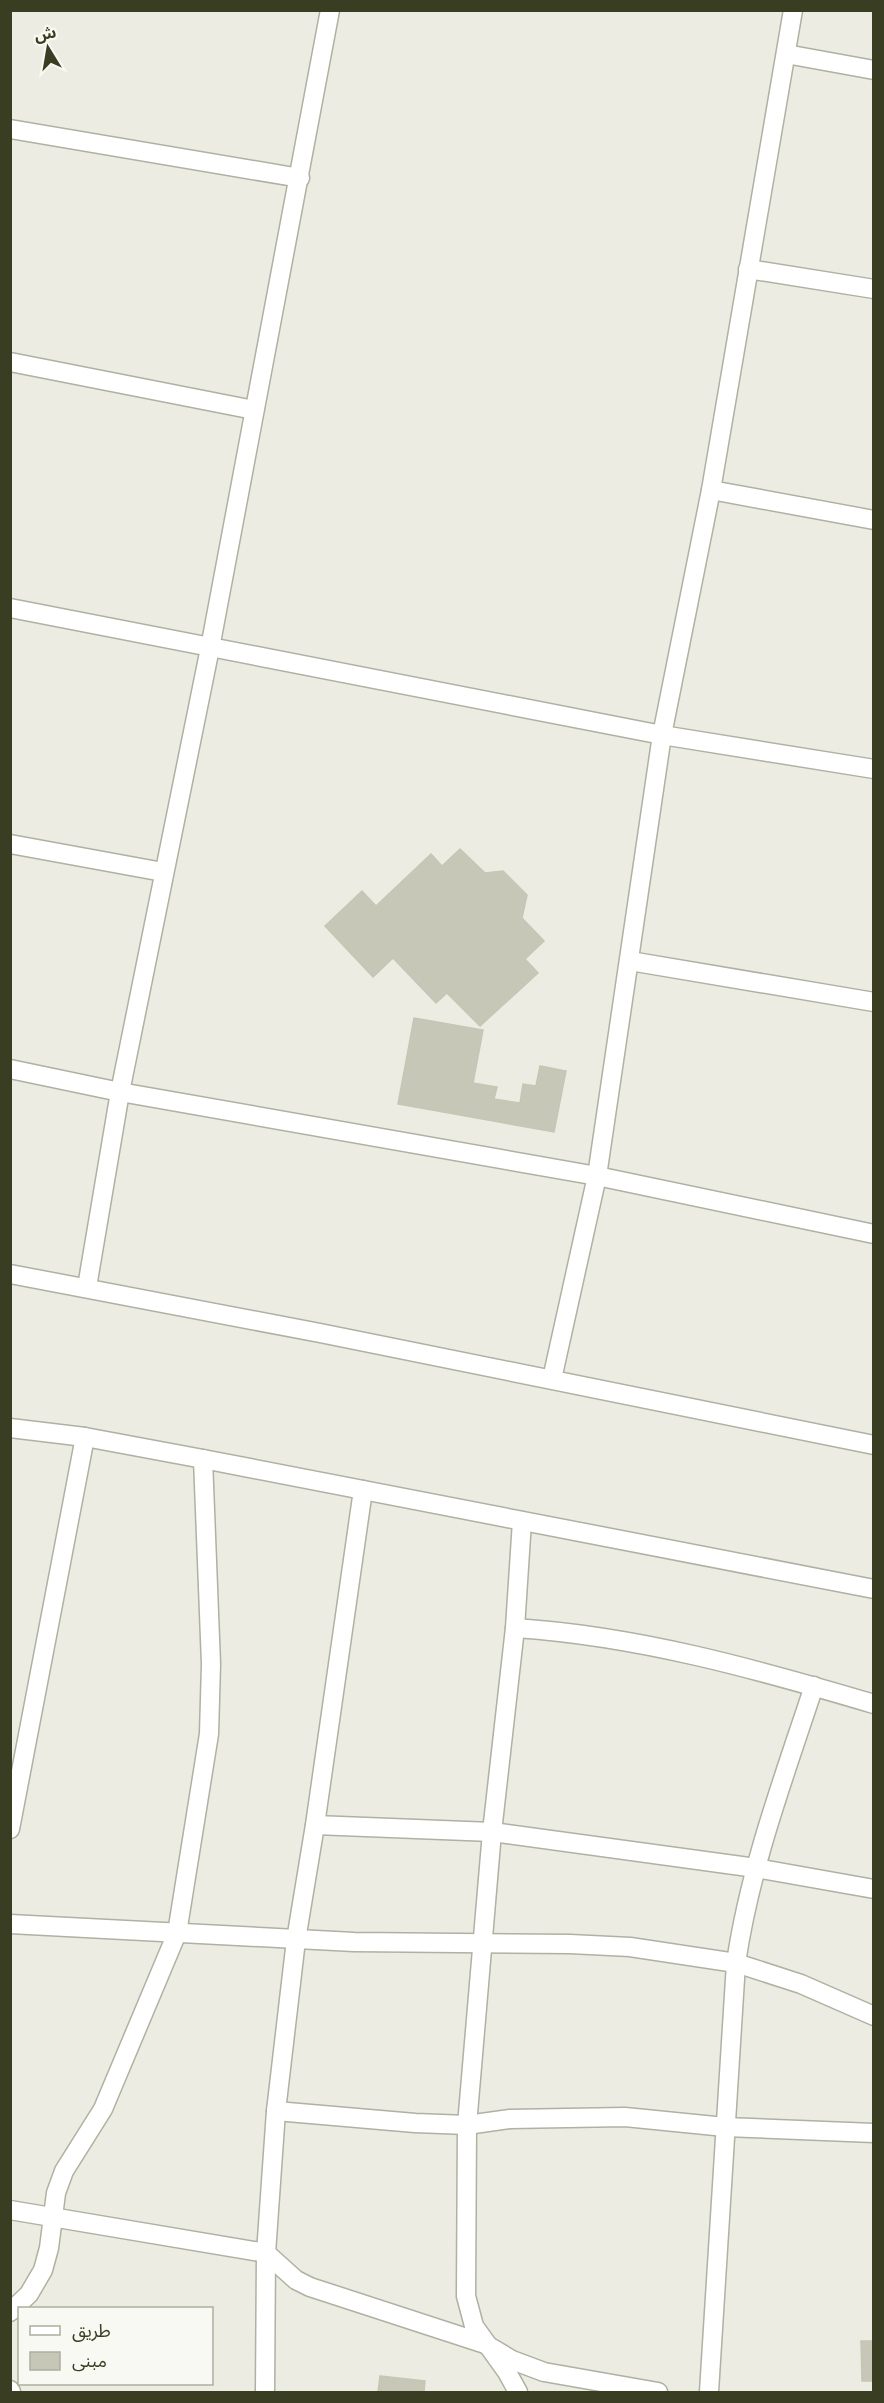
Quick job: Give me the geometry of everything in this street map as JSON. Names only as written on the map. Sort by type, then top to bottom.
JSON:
[{"type":"street","points":[[87,1287],[120,1092],[210,648],[330,10]]},
{"type":"street","points":[[552,1379],[597,1176],[662,735],[711,490],[793,10]]},
{"type":"street","points":[[786,54],[873,70]]},
{"type":"street","points":[[10,129],[300,178]]},
{"type":"street","points":[[748,269],[873,289]]},
{"type":"street","points":[[10,362],[254,410]]},
{"type":"street","points":[[711,490],[873,520]]},
{"type":"street","points":[[10,608],[662,735],[873,769]]},
{"type":"street","points":[[10,844],[163,872]]},
{"type":"street","points":[[630,961],[873,1002]]},
{"type":"street","points":[[10,1069],[120,1092],[597,1176],[873,1234]]},
{"type":"street","points":[[10,1274],[87,1287],[454,1362],[552,1379],[873,1445]]},
{"type":"street","points":[[10,1428],[85,1437],[203,1459],[873,1589]]},
{"type":"street","points":[[10,1829],[85,1437]]},
{"type":"street","points":[[10,2312],[29,2294],[43,2270],[49,2248],[56,2193],[64,2171],[103,2109],[177,1933],[209,1734],[211,1664],[203,1459]]},
{"type":"street","points":[[265,2392],[266,2253],[276,2111],[296,1940],[315,1826],[363,1490]]},
{"type":"street","points":[[518,2392],[507,2372],[474,2326],[466,2296],[467,2124],[492,1832],[515,1628],[522,1521]]},
{"type":"street","points":[[515,1628],[570,1631],[632,1641],[762,1671],[873,1704]]},
{"type":"street","points":[[709,2392],[736,1963],[743,1914],[814,1686]]},
{"type":"street","points":[[315,1826],[492,1832],[756,1868],[873,1889]]},
{"type":"street","points":[[10,1924],[296,1940],[630,1947],[736,1963],[801,1984],[873,2016]]},
{"type":"street","points":[[276,2111],[415,2123],[467,2124],[510,2119],[625,2117],[725,2127],[873,2133]]},
{"type":"street","points":[[10,2210],[266,2253],[296,2280],[310,2287],[485,2344],[512,2360],[544,2372],[658,2392]]},
{"type":"building","points":[[460,849],[485,873],[503,871],[527,895],[522,918],[544,941],[525,959],[538,973],[480,1026],[447,993],[436,1003],[393,958],[373,977],[325,926],[362,891],[376,906],[431,854],[442,866]]},
{"type":"building","points":[[414,1018],[483,1030],[473,1083],[497,1087],[494,1099],[520,1103],[523,1084],[536,1086],[540,1066],[566,1071],[554,1132],[398,1104]]},
{"type":"building","points":[[861,2341],[874,2341],[874,2381],[862,2381]]},
{"type":"building","points":[[380,2376],[425,2381],[424,2392],[378,2392]]}]
